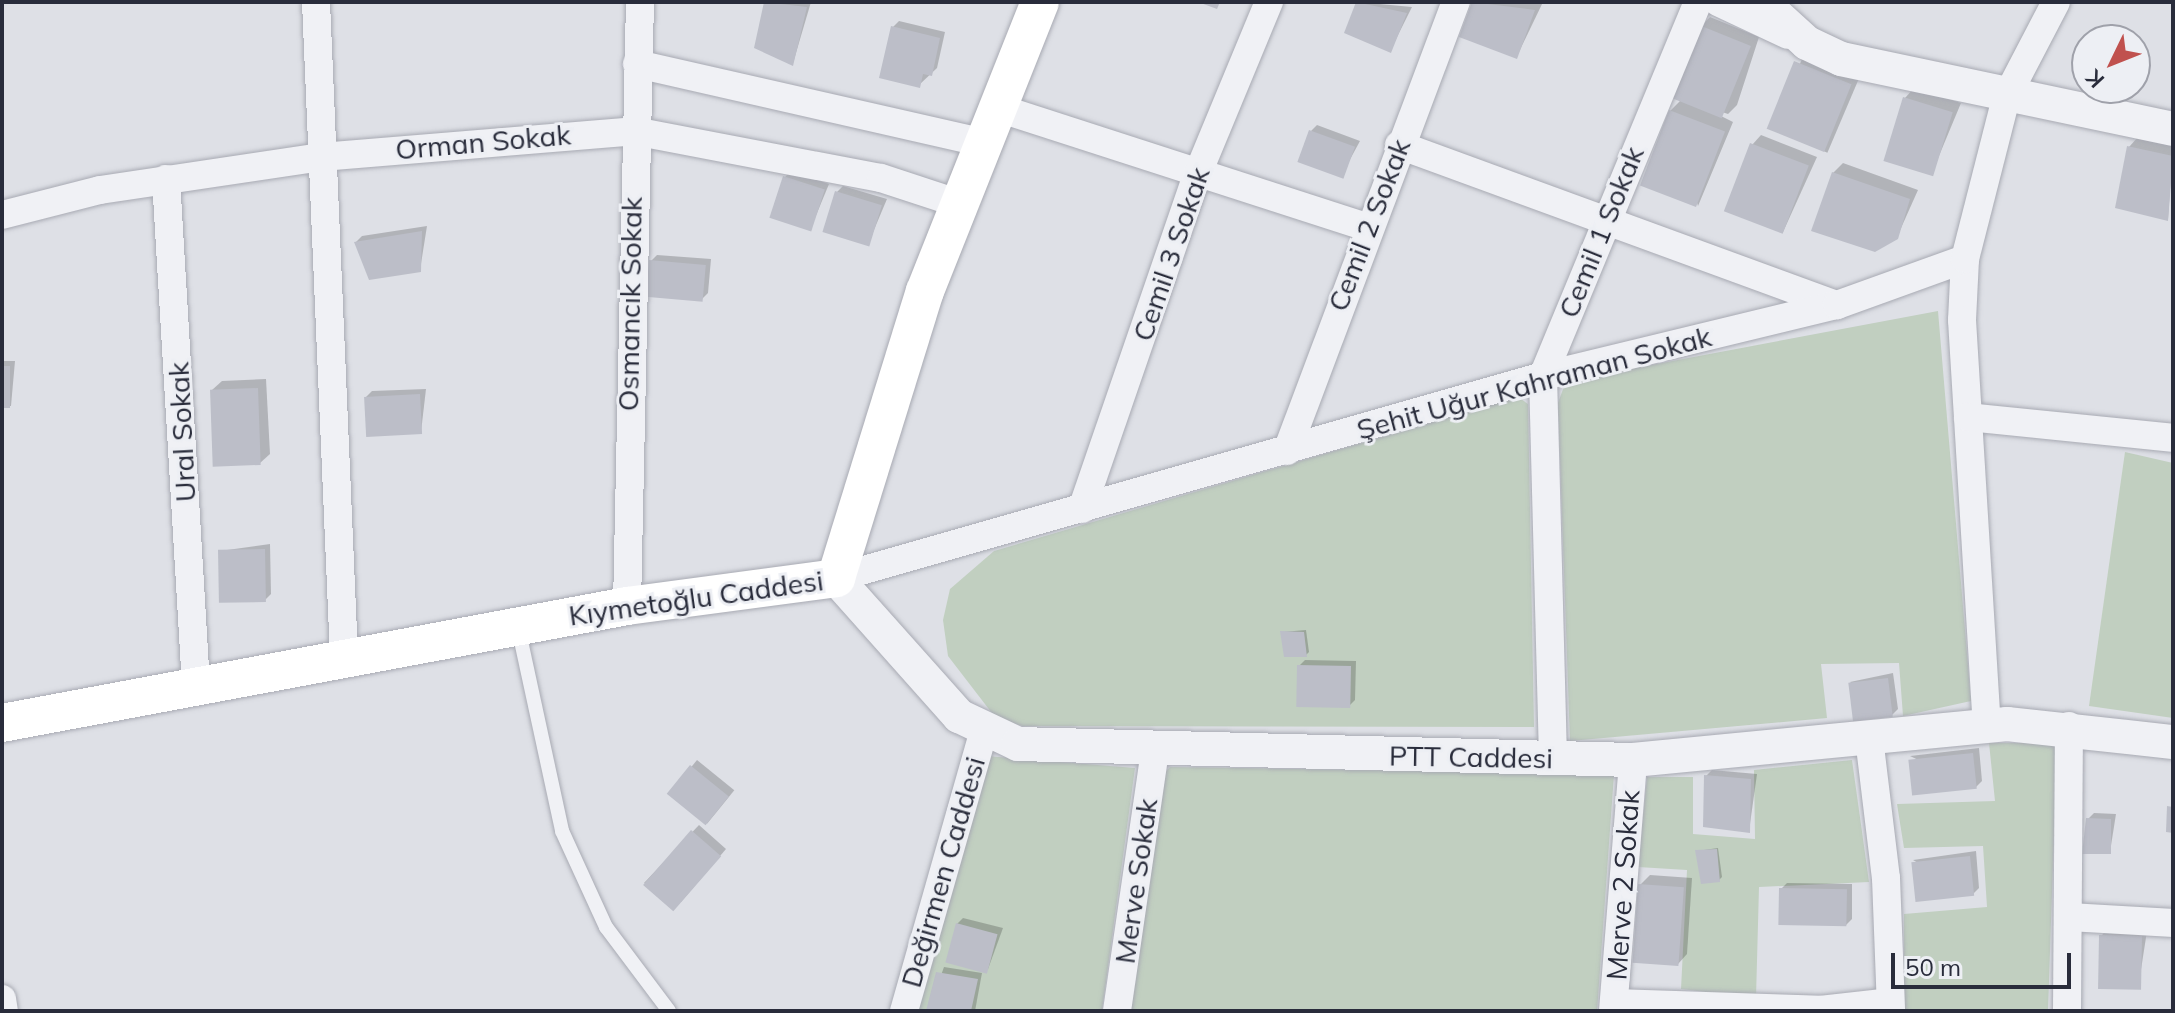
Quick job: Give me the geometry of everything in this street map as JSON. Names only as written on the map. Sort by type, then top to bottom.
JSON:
[{"type":"main road","name":"Kıymetoğlu Caddesi","points":[[2,723],[344,656],[627,606],[836,578],[925,291],[1040,2]]},
{"type":"street","points":[[316,2],[344,656]]},
{"type":"street","name":"Osmancık Sokak","points":[[627,606],[634,131],[640,2]]},
{"type":"street","name":"Cemil 3 Sokak","points":[[1082,509],[1196,178],[1269,2]]},
{"type":"street","name":"Cemil 2 Sokak","points":[[1287,451],[1366,227],[1456,2]]},
{"type":"street","name":"Cemil 1 Sokak","points":[[1553,758],[1543,376],[1604,219],[1698,2]]},
{"type":"street","points":[[1718,2],[1807,43],[1889,73],[2173,129]]},
{"type":"street","points":[[1762,2],[1807,43]]},
{"type":"street","points":[[1987,725],[1968,417],[1965,259],[2006,98],[2056,2]]},
{"type":"street","points":[[637,64],[984,143]]},
{"type":"street","points":[[998,108],[1196,178],[1366,227]]},
{"type":"street","name":"Orman Sokak","points":[[2,215],[166,179],[321,157],[634,131],[881,178],[960,204]]},
{"type":"street","points":[[1399,145],[1837,305]]},
{"type":"street","name":"Ural Sokak","points":[[166,179],[196,685]]},
{"type":"street","name":"Şehit Uğur Kahraman Sokak","points":[[836,578],[1543,376],[1837,305],[1965,259]]},
{"type":"street","points":[[1968,417],[2173,438]]},
{"type":"street","name":"PTT Caddesi","points":[[836,578],[900,656],[983,733],[1018,744],[1155,750],[1633,760],[1987,725],[2069,726],[2173,742]]},
{"type":"street","points":[[2067,1011],[2069,726]]},
{"type":"street","name":"Değirmen Caddesi","points":[[904,1011],[983,733]]},
{"type":"street","points":[[1614,1007],[1820,1010],[1890,1006],[1886,878],[1869,738]]},
{"type":"street","name":"Merve Sokak","points":[[1117,1011],[1155,750]]},
{"type":"street","name":"Merve 2 Sokak","points":[[1614,1007],[1633,760]]},
{"type":"street","points":[[2070,917],[2173,923]]},
{"type":"street","points":[[2,999],[4,1011]]},
{"type":"lane","points":[[518,625],[541,757],[571,855],[624,956],[669,1011]]},
{"type":"green space","points":[[1938,311],[1971,701],[1903,716],[1899,663],[1821,664],[1827,718],[1570,741],[1558,403],[1566,381]]},
{"type":"green space","points":[[1518,397],[1528,404],[1534,727],[1023,726],[998,721],[948,656],[943,620],[950,589],[994,551]]},
{"type":"green space","points":[[2125,452],[2173,463],[2173,718],[2089,706]]},
{"type":"green space","points":[[1989,743],[2057,743],[2048,1011],[1904,1011],[1904,914],[1987,907],[1983,846],[1904,848],[1897,804],[1995,801]]},
{"type":"green space","points":[[986,756],[1135,768],[1102,1011],[916,1011]]},
{"type":"green space","points":[[1852,760],[1869,882],[1759,887],[1756,998],[1681,989],[1687,870],[1638,867],[1647,777],[1693,777],[1693,834],[1755,839],[1754,770]]},
{"type":"green space","points":[[1170,767],[1614,774],[1597,1011],[1128,1011],[1156,781]]},
{"type":"building","points":[[764,2],[807,7],[793,66],[754,48]]},
{"type":"building","points":[[1198,2],[1220,2],[1217,9]]},
{"type":"building","points":[[1356,2],[1407,13],[1391,53],[1344,33]]},
{"type":"building","points":[[1472,2],[1535,10],[1517,59],[1459,37]]},
{"type":"building","points":[[1699,25],[1751,46],[1722,118],[1670,97]]},
{"type":"building","points":[[891,26],[940,38],[932,76],[923,74],[920,88],[879,78]]},
{"type":"building","points":[[1794,61],[1851,84],[1824,152],[1767,129]]},
{"type":"building","points":[[1903,97],[1953,112],[1933,176],[1883,161]]},
{"type":"building","points":[[1669,110],[1725,132],[1696,207],[1640,186]]},
{"type":"building","points":[[1309,130],[1355,147],[1343,179],[1297,162]]},
{"type":"building","points":[[1750,143],[1809,166],[1783,234],[1724,211]]},
{"type":"building","points":[[2127,146],[2173,156],[2168,221],[2115,208]]},
{"type":"building","points":[[1832,172],[1910,199],[1898,239],[1875,252],[1811,231]]},
{"type":"building","points":[[783,176],[825,190],[811,231],[769,218]]},
{"type":"building","points":[[835,191],[882,205],[869,246],[822,232]]},
{"type":"building","points":[[422,231],[421,272],[369,280],[354,242]]},
{"type":"building","points":[[649,260],[706,265],[703,302],[646,297]]},
{"type":"building","points":[[2,366],[10,366],[10,408],[2,408]]},
{"type":"building","points":[[258,388],[261,465],[213,467],[210,390]]},
{"type":"building","points":[[420,394],[422,434],[366,437],[364,397]]},
{"type":"building","points":[[265,549],[266,602],[219,603],[218,550]]},
{"type":"building","points":[[1280,631],[1304,632],[1307,657],[1284,657]]},
{"type":"building","points":[[1297,665],[1351,666],[1350,708],[1296,707]]},
{"type":"building","points":[[1888,678],[1893,717],[1853,722],[1848,683]]},
{"type":"building","points":[[1973,753],[1977,789],[1912,796],[1908,760]]},
{"type":"building","points":[[690,765],[729,796],[706,825],[667,794]]},
{"type":"building","points":[[1704,775],[1751,779],[1750,833],[1703,827]]},
{"type":"building","points":[[2167,806],[2173,807],[2173,833],[2166,832]]},
{"type":"building","points":[[2086,818],[2111,819],[2111,854],[2082,854]]},
{"type":"building","points":[[691,830],[721,856],[673,911],[643,885]]},
{"type":"building","points":[[1717,849],[1720,882],[1701,884],[1695,850]]},
{"type":"building","points":[[1970,856],[1974,896],[1916,902],[1911,862]]},
{"type":"building","points":[[1638,884],[1684,887],[1678,966],[1632,963]]},
{"type":"building","points":[[1779,888],[1847,889],[1846,926],[1778,925]]},
{"type":"building","points":[[956,923],[998,934],[987,974],[945,963]]},
{"type":"building","points":[[2099,935],[2142,936],[2141,990],[2098,989]]},
{"type":"building","points":[[936,972],[978,979],[971,1011],[926,1011]]}]
